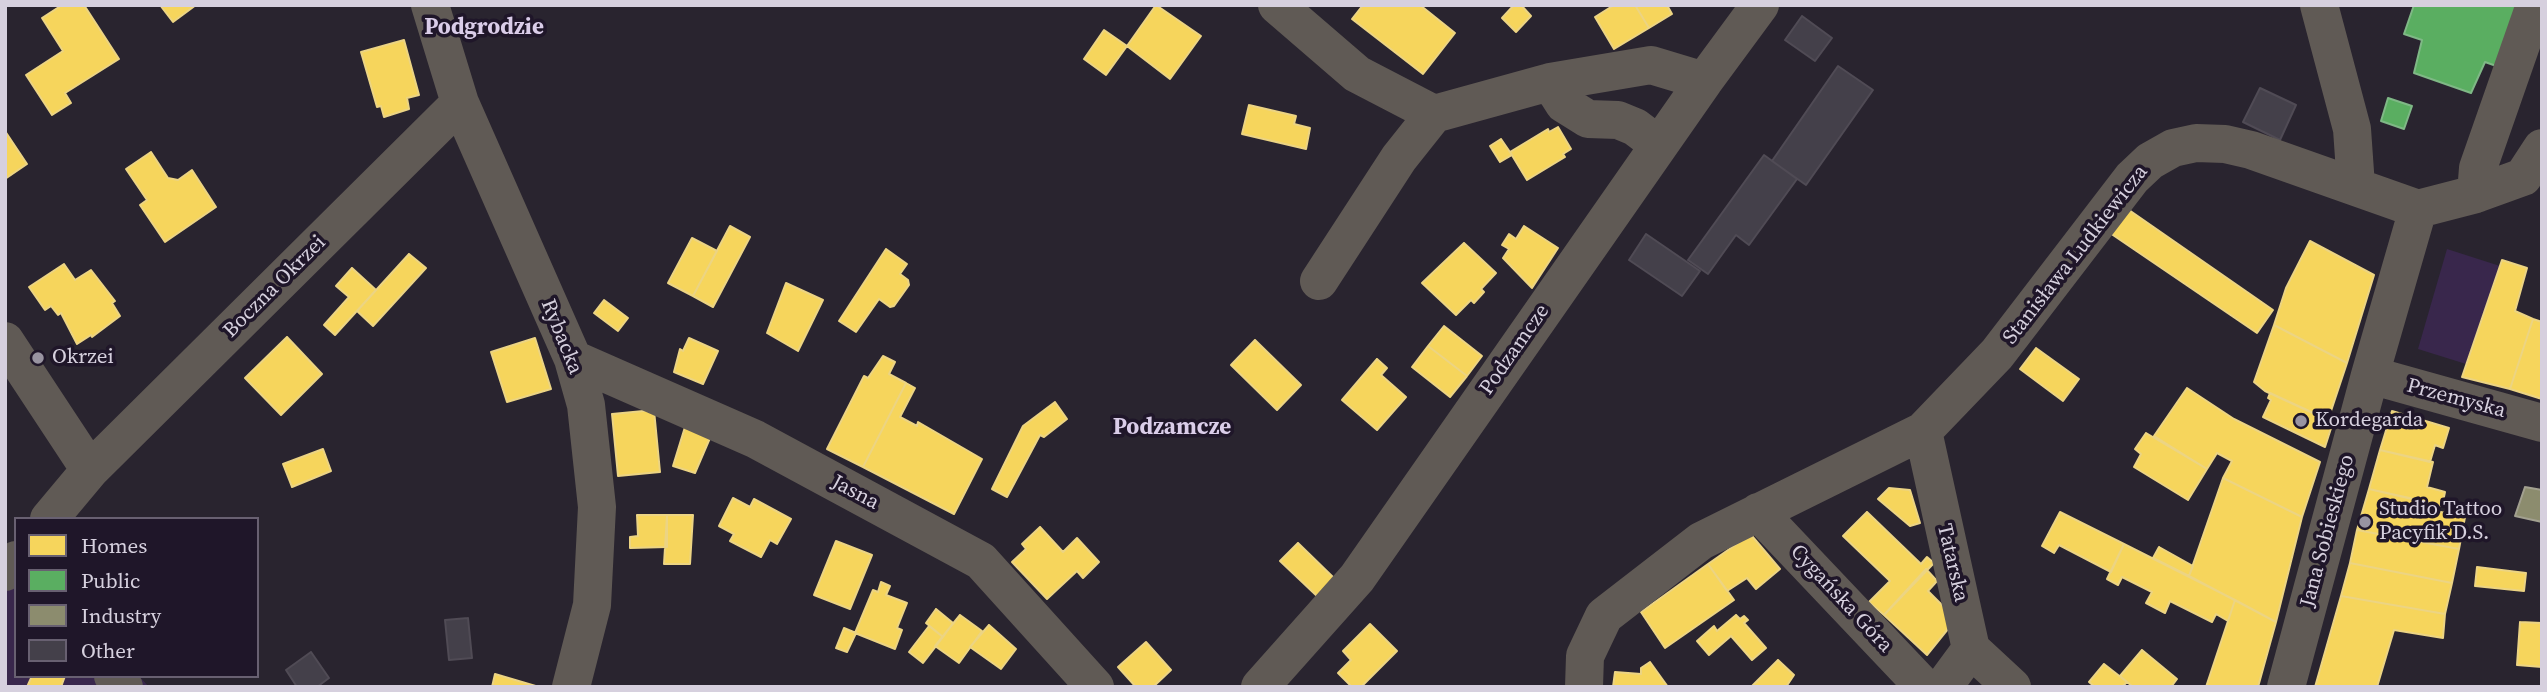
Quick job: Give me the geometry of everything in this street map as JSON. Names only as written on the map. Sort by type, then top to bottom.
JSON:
[{"type":"street","name":"Rybacka","points":[[430,5],[460,103],[573,359],[586,405],[597,507],[592,605],[571,687]]},
{"type":"street","points":[[1277,5],[1357,74],[1434,114]]},
{"type":"street","name":"Podzamcze","points":[[1260,687],[1357,578],[1760,5]]},
{"type":"street","points":[[2319,5],[2352,129],[2356,186]]},
{"type":"street","points":[[2476,194],[2478,168],[2535,5]]},
{"type":"street","points":[[1319,281],[1399,158],[1434,114],[1550,82],[1651,65],[1704,81]]},
{"type":"street","points":[[1550,82],[1564,104],[1588,119],[1618,120],[1635,127],[1659,145]]},
{"type":"street","name":"Boczna Okrzei","points":[[52,517],[90,470],[460,103]]},
{"type":"street","name":"Stanisława Ludkiewicza","points":[[1923,431],[1997,354],[2132,178],[2150,161],[2174,148],[2196,143],[2225,144],[2418,209]]},
{"type":"street","points":[[2418,209],[2476,194],[2523,177],[2542,149]]},
{"type":"street","name":"Jana Sobieskiego","points":[[2286,687],[2418,209]]},
{"type":"street","points":[[5,341],[90,470]]},
{"type":"street","name":"Jasna","points":[[573,359],[755,439],[981,561],[1095,687]]},
{"type":"street","name":"Przemyska","points":[[2370,375],[2542,423]]},
{"type":"street","points":[[1584,687],[1585,656],[1604,616],[1701,541],[1923,431]]},
{"type":"street","name":"Tatarska","points":[[1923,431],[1971,649]]},
{"type":"street","name":"Cygańska Góra","points":[[1758,512],[1924,687]]},
{"type":"street","points":[[1943,687],[1971,649],[2012,687]]},
{"type":"shaded area","points":[[2447,249],[2500,266],[2466,364],[2418,349]]},
{"type":"shaded area","points":[[5,556],[14,561],[14,678],[141,678],[149,687],[5,687]]},
{"type":"building: Homes","points":[[62,5],[84,5],[119,59],[65,93],[71,103],[52,115],[26,75],[63,51],[42,18]]},
{"type":"building: Homes","points":[[160,5],[196,5],[173,22]]},
{"type":"building: Homes","points":[[1156,5],[1201,36],[1170,79],[1127,46]]},
{"type":"building: Homes","points":[[1363,5],[1420,5],[1455,33],[1423,74],[1352,19]]},
{"type":"building: Homes","points":[[1514,5],[1521,5],[1531,16],[1516,32],[1502,18]]},
{"type":"building: Homes","points":[[1614,5],[1635,5],[1649,28],[1614,49],[1595,17]]},
{"type":"building: Homes","points":[[1635,5],[1667,5],[1672,14],[1649,28]]},
{"type":"building: Homes","points":[[1104,30],[1127,46],[1106,75],[1084,59]]},
{"type":"building: Homes","points":[[404,40],[419,95],[407,98],[409,109],[384,117],[381,106],[377,107],[361,52]]},
{"type":"building: Homes","points":[[1249,105],[1296,116],[1294,124],[1310,128],[1306,149],[1242,134]]},
{"type":"building: Homes","points":[[1558,127],[1571,149],[1563,154],[1565,157],[1527,180],[1510,152],[1548,129],[1549,132]]},
{"type":"building: Homes","points":[[5,131],[27,164],[5,179]]},
{"type":"building: Homes","points":[[1501,139],[1512,155],[1500,162],[1490,146]]},
{"type":"building: Homes","points":[[151,152],[168,178],[178,180],[192,170],[216,207],[165,242],[140,205],[147,200],[126,169]]},
{"type":"building: Homes","points":[[2129,210],[2273,310],[2257,333],[2110,233]]},
{"type":"building: Homes","points":[[730,226],[750,237],[713,307],[693,296]]},
{"type":"building: Homes","points":[[1524,226],[1558,248],[1532,288],[1503,258],[1509,249],[1502,245],[1509,234],[1516,239]]},
{"type":"building: Homes","points":[[692,238],[717,251],[693,296],[668,283]]},
{"type":"building: Homes","points":[[2310,241],[2374,275],[2347,363],[2274,325],[2286,288]]},
{"type":"building: Homes","points":[[1464,243],[1496,273],[1481,289],[1484,292],[1474,303],[1471,300],[1456,315],[1422,283]]},
{"type":"building: Homes","points":[[886,249],[907,264],[900,274],[908,280],[909,285],[894,306],[890,307],[879,299],[856,332],[839,321]]},
{"type":"building: Homes","points":[[409,254],[426,268],[373,326],[357,311]]},
{"type":"building: Homes","points":[[2502,260],[2527,268],[2515,311],[2533,319],[2510,389],[2462,377]]},
{"type":"building: Homes","points":[[64,264],[75,280],[91,270],[115,301],[112,303],[120,316],[92,337],[91,335],[77,344],[61,313],[58,315],[51,306],[45,310],[29,287]]},
{"type":"building: Homes","points":[[352,268],[376,290],[335,335],[324,325],[349,297],[336,286]]},
{"type":"building: Homes","points":[[786,283],[823,300],[798,351],[767,333]]},
{"type":"building: Homes","points":[[604,300],[628,318],[618,331],[594,313]]},
{"type":"building: Homes","points":[[2533,319],[2542,322],[2542,399],[2510,389]]},
{"type":"building: Homes","points":[[2274,325],[2347,363],[2328,420],[2265,391],[2254,382]]},
{"type":"building: Homes","points":[[1444,326],[1482,356],[1467,376],[1428,346]]},
{"type":"building: Homes","points":[[287,337],[322,374],[281,415],[245,378]]},
{"type":"building: Homes","points":[[535,338],[551,389],[507,402],[491,352]]},
{"type":"building: Homes","points":[[689,338],[718,351],[703,384],[674,372],[680,349],[683,351]]},
{"type":"building: Homes","points":[[1255,340],[1301,385],[1277,410],[1231,365]]},
{"type":"building: Homes","points":[[1428,346],[1467,376],[1450,397],[1412,367]]},
{"type":"building: Homes","points":[[2036,348],[2079,379],[2063,401],[2020,369]]},
{"type":"building: Homes","points":[[883,356],[895,362],[889,374],[906,383],[863,467],[827,449],[864,376],[868,378]]},
{"type":"building: Homes","points":[[1377,359],[1387,368],[1381,375],[1406,397],[1377,430],[1342,400]]},
{"type":"building: Homes","points":[[906,383],[915,388],[900,417],[917,426],[918,422],[982,459],[954,514],[863,467]]},
{"type":"building: Homes","points":[[2187,388],[2234,419],[2320,462],[2302,517],[2223,478],[2232,461],[2217,453],[2207,469],[2154,436]]},
{"type":"building: Homes","name":"Kordegarda","points":[[2270,393],[2333,422],[2325,447],[2263,417],[2271,400],[2268,398]]},
{"type":"building: Homes","points":[[1055,402],[1067,419],[1044,437],[1040,435],[1007,497],[992,489],[1023,426]]},
{"type":"building: Homes","points":[[654,410],[660,472],[618,476],[612,414]]},
{"type":"building: Homes","points":[[2392,411],[2449,428],[2443,448],[2435,445],[2430,462],[2380,450]]},
{"type":"building: Homes","points":[[685,427],[710,438],[695,473],[673,466]]},
{"type":"building: Homes","points":[[2146,433],[2207,469],[2188,500],[2134,467],[2141,454],[2135,449]]},
{"type":"building: Homes","points":[[323,449],[331,471],[292,487],[283,464]]},
{"type":"building: Homes","points":[[2380,450],[2433,462],[2427,487],[2445,492],[2442,506],[2369,489]]},
{"type":"building: Homes","points":[[2223,478],[2302,517],[2276,622],[2189,576]]},
{"type":"building: Homes","points":[[1889,488],[1910,490],[1920,523],[1910,526],[1878,499]]},
{"type":"building: Homes","points":[[2369,489],[2432,503],[2431,510],[2465,517],[2459,549],[2357,530]]},
{"type":"building: Homes","points":[[733,498],[750,507],[754,499],[791,519],[777,544],[770,540],[761,557],[730,541],[734,534],[719,526]]},
{"type":"building: Homes","points":[[1867,512],[1921,564],[1927,557],[1934,563],[1884,615],[1869,602],[1890,581],[1843,536]]},
{"type":"building: Homes","points":[[2060,512],[2124,544],[2111,572],[2059,545],[2054,553],[2042,546]]},
{"type":"building: Homes","points":[[637,515],[667,515],[667,547],[630,548],[630,537],[638,536]]},
{"type":"building: Homes","points":[[667,515],[693,515],[690,564],[664,564]]},
{"type":"building: Homes","points":[[1040,527],[1063,552],[1077,538],[1099,562],[1083,578],[1077,571],[1047,599],[1012,562],[1026,549],[1022,544]]},
{"type":"building: Homes","points":[[2357,530],[2459,549],[2452,583],[2350,563]]},
{"type":"building: Homes","points":[[1748,536],[1752,536],[1780,569],[1756,589],[1747,578],[1727,591],[1708,564]]},
{"type":"building: Homes","points":[[836,541],[872,555],[850,609],[814,595]]},
{"type":"building: Homes","points":[[1298,543],[1335,579],[1318,597],[1280,561]]},
{"type":"building: Homes","points":[[2124,544],[2235,600],[2228,621],[2216,614],[2212,622],[2170,601],[2165,613],[2146,603],[2152,592],[2122,577],[2118,585],[2107,579]]},
{"type":"building: Homes","points":[[2159,547],[2193,566],[2189,576],[2153,558]]},
{"type":"building: Homes","points":[[2350,563],[2452,583],[2445,614],[2341,596]]},
{"type":"building: Homes","points":[[1708,564],[1734,600],[1665,648],[1641,612]]},
{"type":"building: Homes","points":[[2477,567],[2526,573],[2524,591],[2475,586]]},
{"type":"building: Homes","points":[[1926,569],[1937,581],[1928,591],[1956,619],[1927,655],[1884,615]]},
{"type":"building: Homes","points":[[881,582],[890,586],[886,595],[907,603],[897,628],[902,630],[895,649],[855,633],[873,590],[878,592]]},
{"type":"building: Homes","points":[[2341,596],[2445,614],[2443,638],[2394,630],[2377,687],[2315,687]]},
{"type":"building: Homes","points":[[2235,600],[2276,622],[2258,687],[2206,687]]},
{"type":"building: Homes","points":[[936,609],[953,623],[943,637],[926,623]]},
{"type":"building: Homes","points":[[960,615],[982,631],[959,663],[935,646]]},
{"type":"building: Homes","points":[[1736,615],[1740,619],[1744,616],[1748,620],[1744,623],[1766,648],[1752,660],[1731,636],[1709,655],[1697,641],[1714,626],[1717,631]]},
{"type":"building: Homes","points":[[2520,622],[2542,623],[2542,667],[2517,665]]},
{"type":"building: Homes","points":[[1370,624],[1397,651],[1361,687],[1352,687],[1338,673],[1351,660],[1343,651]]},
{"type":"building: Homes","points":[[989,625],[1016,649],[1001,669],[970,647]]},
{"type":"building: Homes","points":[[929,626],[943,637],[923,663],[909,652]]},
{"type":"building: Homes","points":[[844,628],[856,633],[847,652],[836,648]]},
{"type":"building: Homes","points":[[1146,642],[1171,670],[1153,687],[1136,687],[1118,667]]},
{"type":"building: Homes","points":[[2142,650],[2177,679],[2171,687],[2133,687],[2120,676]]},
{"type":"building: Homes","points":[[1778,660],[1794,675],[1786,687],[1751,687]]},
{"type":"building: Homes","points":[[1650,662],[1668,687],[1613,687],[1615,672],[1641,674],[1641,668]]},
{"type":"building: Homes","points":[[2104,664],[2127,682],[2122,687],[2095,687],[2089,682]]},
{"type":"building: Homes","points":[[495,674],[539,687],[492,687]]},
{"type":"building: Homes","points":[[31,678],[64,678],[61,687],[27,687]]},
{"type":"building: Public","points":[[2414,5],[2523,5],[2502,68],[2485,62],[2471,93],[2414,73],[2422,40],[2404,34]]},
{"type":"building: Public","points":[[2388,98],[2412,106],[2404,129],[2381,121]]},
{"type":"building: Industry","points":[[2525,487],[2542,490],[2542,522],[2515,516]]},
{"type":"building: Other","points":[[1802,16],[1832,38],[1815,61],[1785,40]]},
{"type":"building: Other","points":[[1838,66],[1873,90],[1806,185],[1772,161]]},
{"type":"building: Other","points":[[2260,88],[2296,105],[2280,140],[2243,122]]},
{"type":"building: Other","points":[[1764,155],[1797,179],[1749,245],[1736,235],[1708,274],[1688,260]]},
{"type":"building: Other","points":[[1646,234],[1700,271],[1682,296],[1629,260]]},
{"type":"building: Other","points":[[468,618],[472,658],[449,660],[445,620]]},
{"type":"building: Other","points":[[311,652],[329,678],[317,687],[297,687],[286,670]]},
{"type":"place","name":"Okrzei","points":[[38,358]]},
{"type":"place","name":"Kordegarda","points":[[2301,421]]},
{"type":"place","name":"Studio Tattoo Pacyfik D.S.","points":[[2365,522]]},
{"type":"district","name":"Podgrodzie","points":[[484,28]]},
{"type":"district","name":"Podzamcze","points":[[1172,428]]}]
